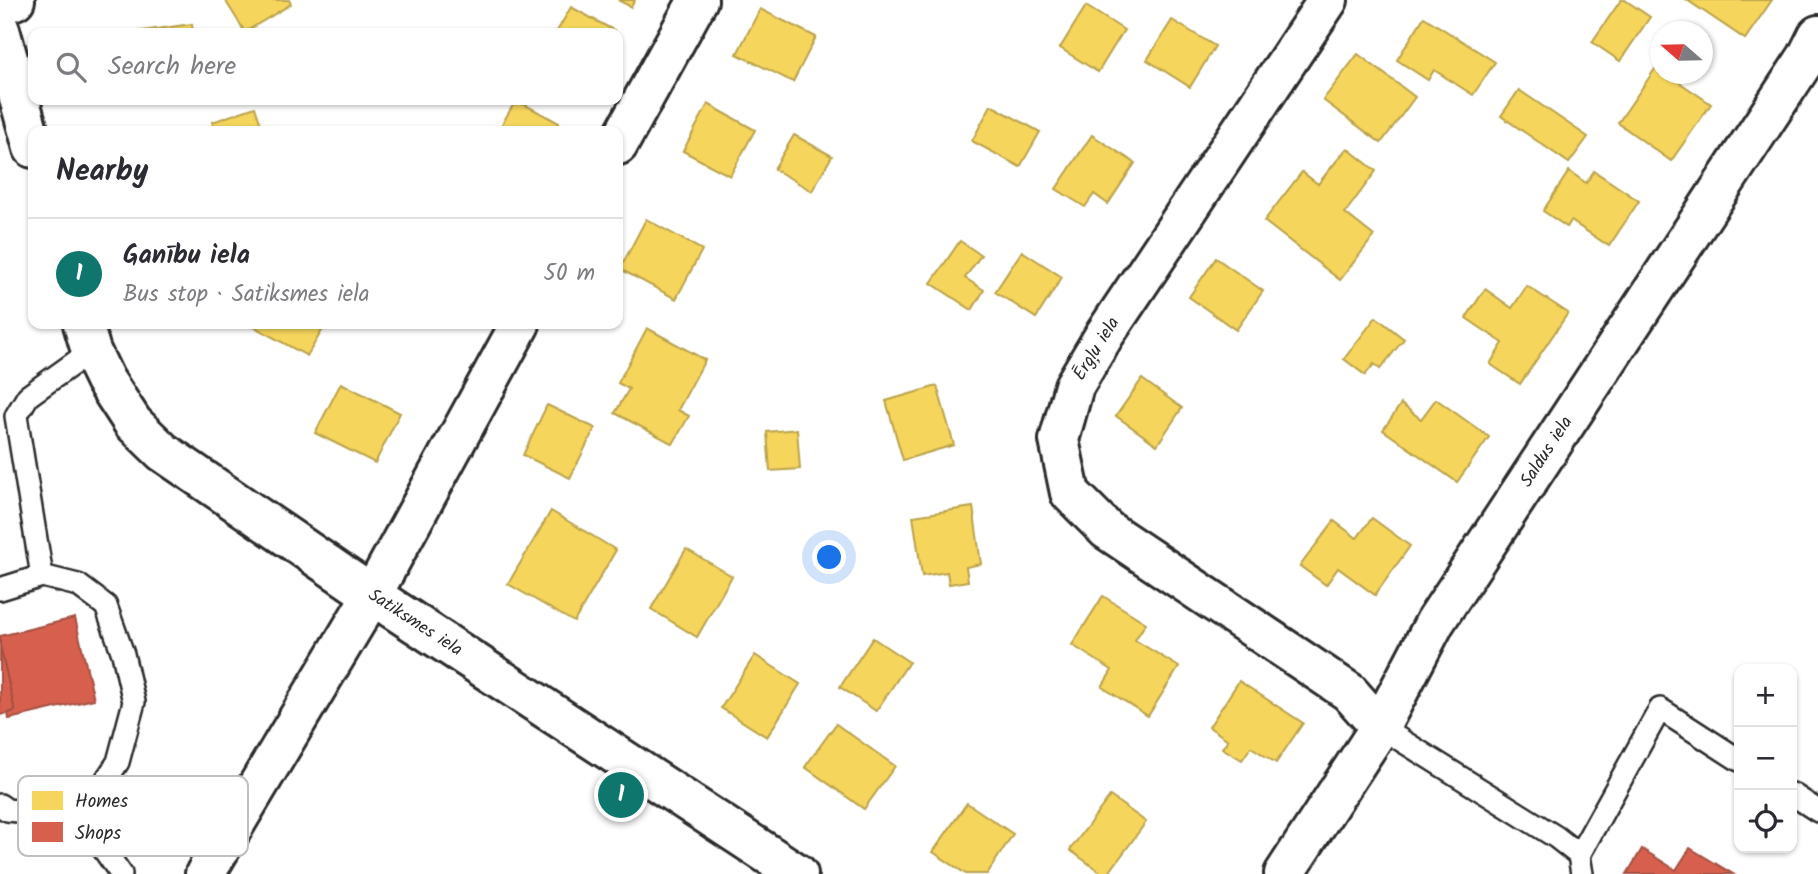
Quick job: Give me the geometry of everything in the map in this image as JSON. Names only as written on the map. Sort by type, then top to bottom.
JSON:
[{"type":"street","points":[[0,5],[15,0]]},
{"type":"street","points":[[623,136],[698,0]]},
{"type":"street","name":"Ērgļu iela","points":[[1328,0],[1105,334],[1074,386],[1059,440],[1070,493],[1107,530],[1349,692],[1380,727]]},
{"type":"street","points":[[0,30],[28,130]]},
{"type":"street","name":"Saldus iela","points":[[1284,874],[1380,727],[1435,622],[1807,57],[1818,35]]},
{"type":"street","points":[[248,802],[372,595],[517,329]]},
{"type":"street","name":"Satiksmes iela","points":[[87,338],[106,380],[133,423],[163,452],[372,595],[798,874]]},
{"type":"street","points":[[205,874],[216,856]]},
{"type":"lane","points":[[42,576],[16,416],[29,396],[87,338]]},
{"type":"lane","points":[[0,589],[42,576],[78,585],[106,606],[123,654],[134,702],[118,762],[109,776]]},
{"type":"lane","points":[[1380,727],[1556,837],[1581,864],[1660,709],[1734,757]]},
{"type":"lane","points":[[1797,797],[1818,811]]},
{"type":"lane","points":[[0,806],[18,811]]},
{"type":"lane","points":[[108,856],[121,874]]},
{"type":"building: Homes","points":[[225,0],[289,0],[291,4],[252,28],[242,28]]},
{"type":"building: Homes","points":[[618,0],[635,0],[631,7]]},
{"type":"building: Homes","points":[[1621,0],[1650,17],[1620,61],[1592,42]]},
{"type":"building: Homes","points":[[1687,0],[1772,0],[1745,39]]},
{"type":"building: Homes","points":[[1086,6],[1124,30],[1098,72],[1060,48]]},
{"type":"building: Homes","points":[[571,7],[610,28],[559,28]]},
{"type":"building: Homes","points":[[760,9],[816,37],[793,82],[737,54]]},
{"type":"building: Homes","points":[[1424,17],[1495,62],[1473,95],[1434,70],[1428,80],[1397,60]]},
{"type":"building: Homes","points":[[1172,20],[1215,46],[1190,87],[1147,60]]},
{"type":"building: Homes","points":[[192,24],[192,28],[164,28]]},
{"type":"building: Homes","points":[[1358,54],[1415,97],[1381,143],[1323,100]]},
{"type":"building: Homes","points":[[1650,76],[1650,84],[1682,84],[1711,104],[1671,161],[1618,123]]},
{"type":"building: Homes","points":[[1519,90],[1588,137],[1569,163],[1501,116]]},
{"type":"building: Homes","points":[[708,104],[755,130],[730,176],[683,151]]},
{"type":"building: Homes","points":[[513,105],[525,105],[559,123],[557,126],[501,126]]},
{"type":"building: Homes","points":[[991,105],[1040,132],[1020,167],[972,141]]},
{"type":"building: Homes","points":[[255,107],[261,126],[213,126],[212,122]]},
{"type":"building: Homes","points":[[794,135],[832,156],[812,191],[774,169]]},
{"type":"building: Homes","points":[[1092,135],[1135,163],[1108,204],[1094,194],[1085,207],[1056,189]]},
{"type":"building: Homes","points":[[1347,148],[1376,171],[1345,213],[1374,236],[1340,280],[1264,221],[1302,172],[1318,184]]},
{"type":"building: Homes","points":[[1569,171],[1586,183],[1594,171],[1639,201],[1609,246],[1571,221],[1567,227],[1543,211]]},
{"type":"building: Homes","points":[[646,219],[702,250],[676,299],[623,271],[623,263]]},
{"type":"building: Homes","points":[[960,241],[981,255],[965,278],[984,290],[972,310],[931,283]]},
{"type":"building: Homes","points":[[1022,251],[1062,277],[1036,318],[995,292]]},
{"type":"building: Homes","points":[[1216,258],[1263,291],[1236,330],[1189,297]]},
{"type":"building: Homes","points":[[1527,286],[1568,313],[1520,384],[1490,364],[1503,343],[1466,318],[1485,289],[1512,308]]},
{"type":"building: Homes","points":[[1376,317],[1404,339],[1380,369],[1374,364],[1365,375],[1344,359]]},
{"type":"building: Homes","points":[[647,328],[705,360],[678,410],[689,416],[673,444],[615,413],[629,389],[618,383]]},
{"type":"building: Homes","points":[[258,329],[323,329],[307,356]]},
{"type":"building: Homes","points":[[1142,379],[1182,408],[1157,445],[1116,416]]},
{"type":"building: Homes","points":[[341,383],[400,413],[375,463],[315,433]]},
{"type":"building: Homes","points":[[937,386],[954,445],[903,460],[886,401]]},
{"type":"building: Homes","points":[[1436,399],[1489,437],[1457,482],[1383,430],[1401,404],[1421,419]]},
{"type":"building: Homes","points":[[547,405],[595,428],[570,478],[523,455]]},
{"type":"building: Homes","points":[[797,429],[800,469],[770,471],[767,432]]},
{"type":"building: Homes","points":[[973,507],[981,564],[966,567],[968,581],[949,584],[947,572],[922,576],[913,516]]},
{"type":"building: Homes","points":[[551,511],[616,550],[574,622],[508,584]]},
{"type":"building: Homes","points":[[1372,518],[1410,546],[1375,595],[1338,568],[1326,585],[1300,566],[1334,521],[1357,538]]},
{"type":"building: Homes","points":[[686,549],[732,576],[697,637],[651,609]]},
{"type":"building: Homes","points":[[1103,596],[1146,623],[1135,640],[1179,667],[1148,716],[1102,687],[1112,670],[1072,645]]},
{"type":"building: Homes","points":[[873,638],[909,662],[876,711],[840,687]]},
{"type":"building: Homes","points":[[755,655],[800,684],[767,737],[721,708]]},
{"type":"building: Homes","points":[[1239,681],[1303,723],[1276,763],[1251,747],[1242,760],[1222,748],[1228,740],[1209,727]]},
{"type":"building: Homes","points":[[836,724],[895,766],[864,809],[805,767]]},
{"type":"building: Homes","points":[[1110,796],[1146,822],[1108,874],[1103,874],[1070,850]]},
{"type":"building: Homes","points":[[967,803],[1013,834],[987,874],[966,874],[933,852]]},
{"type":"building: Shops","points":[[75,618],[94,699],[9,719],[8,713],[15,711],[0,636]]},
{"type":"building: Shops","points":[[0,646],[15,711],[0,715]]},
{"type":"building: Shops","points":[[1690,848],[1733,874],[1627,874],[1642,849],[1676,870]]},
{"type":"place","name":"Ganību iela","points":[[621,795]]}]
